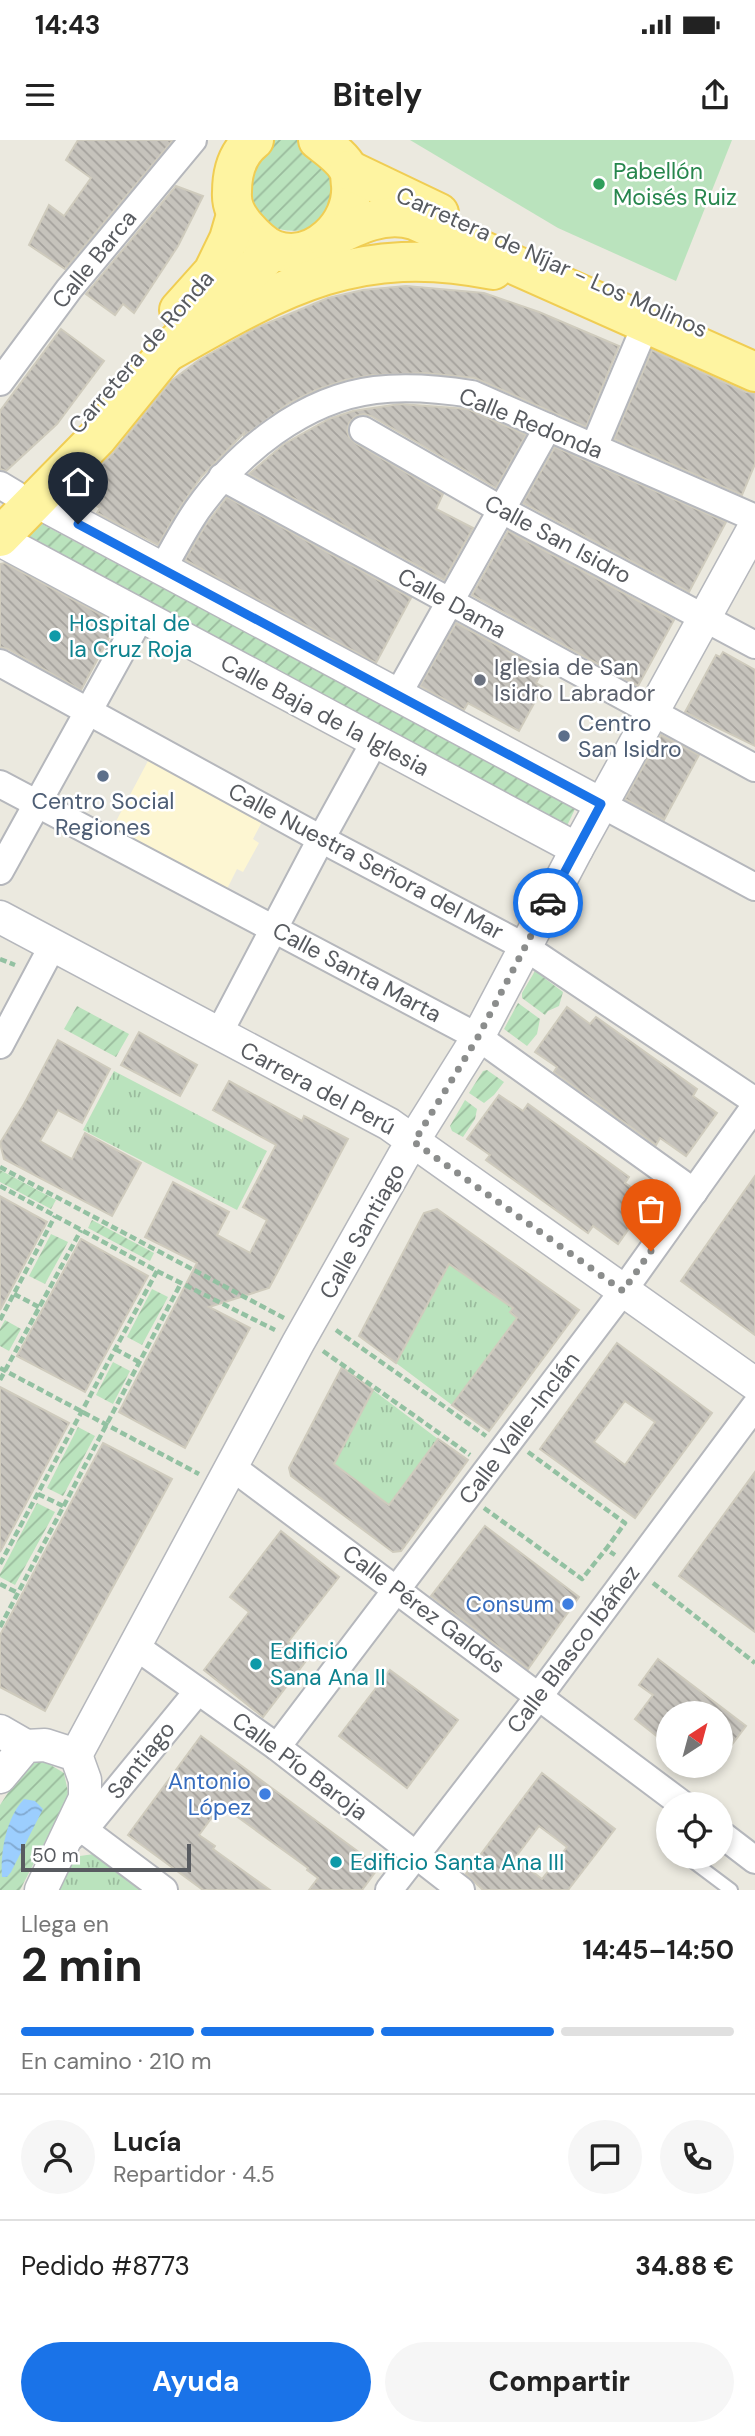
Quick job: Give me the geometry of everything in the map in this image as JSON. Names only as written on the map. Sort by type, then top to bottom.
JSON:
[{"type":"main road","name":"Carretera de Níjar - Los Molinos","points":[[318,140],[349,170],[444,215],[755,352]]},
{"type":"main road","points":[[246,141],[233,177],[232,197],[236,215],[250,232],[273,250],[311,250],[373,220],[404,217],[553,281]]},
{"type":"main road","points":[[327,240],[340,225],[349,208],[349,170]]},
{"type":"main road","name":"Carretera de Ronda","points":[[0,538],[13,498],[214,272],[229,239],[236,215]]},
{"type":"main road","name":"Carretera de Ronda","points":[[13,498],[97,438],[166,353],[273,250]]},
{"type":"main road","points":[[166,353],[234,314],[287,288],[332,272],[380,262],[443,262],[553,281]]},
{"type":"main road","name":"Carretera de Níjar - Los Molinos","points":[[553,281],[755,372]]},
{"type":"street","name":"Calle Barca","points":[[0,382],[69,289],[193,140]]},
{"type":"street","points":[[594,447],[646,324]]},
{"type":"street","name":"Calle Redonda","points":[[162,570],[196,511],[222,477],[275,431],[323,404],[359,414],[374,390],[433,388],[472,394],[755,518]]},
{"type":"street","name":"Calle San Isidro","points":[[359,414],[502,510],[755,645]]},
{"type":"street","points":[[397,696],[548,427]]},
{"type":"street","name":"Calle Dama","points":[[222,477],[755,768]]},
{"type":"street","points":[[13,498],[162,570],[755,887]]},
{"type":"street","name":"Calle Santiago","points":[[76,1755],[305,1331],[478,1037],[576,849],[755,526]]},
{"type":"street","name":"Calle Baja de la Iglesia","points":[[0,538],[576,849]]},
{"type":"street","points":[[0,871],[141,616]]},
{"type":"street","name":"Calle Nuestra Señora del Mar","points":[[0,663],[525,947],[755,1104]]},
{"type":"street","points":[[218,1035],[375,741]]},
{"type":"street","name":"Calle Santa Marta","points":[[0,784],[478,1037],[694,1192]]},
{"type":"street","name":"Carrera del Perú","points":[[0,917],[389,1124],[755,1384]]},
{"type":"street","points":[[0,1045],[53,945]]},
{"type":"street","name":"Calle Valle-Inclán","points":[[277,1746],[623,1291],[755,1104]]},
{"type":"street","name":"Calle Blasco Ibáñez","points":[[389,1890],[539,1696],[755,1406]]},
{"type":"street","name":"Calle Pérez Galdós","points":[[227,1476],[397,1588],[666,1792]]},
{"type":"street","name":"Calle Pío Baroja","points":[[135,1646],[277,1746],[461,1890]]},
{"type":"street","name":"Santiago","points":[[74,1836],[198,1691]]},
{"type":"street","points":[[0,1777],[13,1739],[76,1755],[85,1780],[85,1798],[74,1836],[41,1890]]},
{"type":"street","points":[[74,1836],[164,1890]]},
{"type":"street","points":[[733,1843],[755,1860]]},
{"type":"lane","points":[[703,1869],[731,1890]]},
{"type":"path","points":[[0,1167],[305,1331],[496,1459]]},
{"type":"path","points":[[0,1186],[181,1283],[305,1331],[350,1339],[496,1459]]},
{"type":"path","points":[[0,1320],[55,1216]]},
{"type":"path","points":[[0,1380],[3,1369],[81,1230]]},
{"type":"path","points":[[1,1561],[157,1271]]},
{"type":"path","points":[[0,1627],[181,1283]]},
{"type":"path","points":[[14,1294],[39,1307]]},
{"type":"path","points":[[115,1349],[139,1362]]},
{"type":"path","points":[[3,1369],[106,1424],[227,1476]]},
{"type":"path","points":[[38,1494],[63,1506]]},
{"type":"path","points":[[467,1496],[582,1579],[606,1549]]},
{"type":"path","points":[[0,1584],[18,1593]]},
{"type":"shaded area","points":[[149,759],[263,820],[253,839],[259,843],[243,872],[237,869],[227,889],[113,827]]},
{"type":"green space","points":[[259,140],[325,140],[344,180],[319,223],[304,230],[278,229],[262,221],[254,212],[242,168]]},
{"type":"green space","name":"Pabellón Moisés Ruiz","points":[[410,140],[732,140],[676,281],[558,228]]},
{"type":"green space","points":[[38,522],[571,805],[575,809],[565,830],[18,539]]},
{"type":"green space","points":[[535,971],[563,992],[559,1006],[545,1015],[522,998],[522,993]]},
{"type":"green space","points":[[518,1003],[540,1019],[537,1034],[527,1046],[504,1029]]},
{"type":"green space","points":[[77,1006],[129,1034],[116,1057],[64,1029]]},
{"type":"green space","points":[[487,1070],[504,1082],[484,1103],[469,1093],[483,1071]]},
{"type":"green space","points":[[114,1071],[267,1151],[237,1210],[83,1130]]},
{"type":"green space","points":[[465,1100],[477,1109],[475,1119],[463,1137],[452,1131],[450,1126]]},
{"type":"green space","points":[[0,1170],[56,1200],[51,1209],[0,1182]]},
{"type":"green space","points":[[92,1220],[154,1253],[150,1261],[88,1228]]},
{"type":"green space","points":[[51,1234],[68,1242],[45,1284],[29,1276]]},
{"type":"green space","points":[[449,1262],[513,1308],[510,1312],[517,1318],[452,1405],[396,1363]]},
{"type":"green space","points":[[152,1289],[168,1297],[142,1345],[127,1337]]},
{"type":"green space","points":[[5,1320],[21,1329],[9,1351],[0,1346],[0,1329]]},
{"type":"green space","points":[[113,1362],[130,1371],[113,1404],[96,1395]]},
{"type":"green space","points":[[373,1390],[438,1439],[389,1505],[334,1464]]},
{"type":"green space","points":[[78,1427],[95,1436],[63,1496],[47,1488]]},
{"type":"green space","points":[[37,1503],[55,1512],[15,1585],[0,1577],[0,1574]]},
{"type":"green space","points":[[44,1761],[64,1773],[68,1792],[66,1801],[20,1890],[0,1890],[0,1805],[26,1765]]},
{"type":"green space","points":[[94,1854],[147,1890],[50,1890],[73,1857]]},
{"type":"water","points":[[24,1799],[35,1801],[43,1809],[11,1872],[7,1877],[2,1877],[5,1836]]},
{"type":"building","points":[[78,140],[173,140],[65,269],[29,245],[49,205],[64,216],[91,178],[66,160]]},
{"type":"building","points":[[176,186],[203,196],[178,246],[134,313],[123,304],[115,315],[86,294]]},
{"type":"building","points":[[406,286],[484,293],[539,312],[619,346],[586,427],[475,378],[425,373],[372,375],[345,380],[316,390],[289,403],[244,436],[244,433],[201,477],[158,545],[97,513],[100,508],[88,501],[87,479],[114,452],[171,381],[199,360],[256,328],[328,298],[363,290]]},
{"type":"building","points":[[61,329],[104,361],[57,424],[6,471],[0,469],[0,411]]},
{"type":"building","points":[[652,350],[746,392],[755,393],[755,464],[742,495],[614,439]]},
{"type":"building","points":[[400,404],[468,409],[526,435],[496,488],[371,416],[356,416],[349,423],[347,431],[355,443],[443,494],[436,509],[473,528],[444,580],[249,474],[284,444],[329,419],[353,411]]},
{"type":"building","points":[[555,447],[726,522],[689,592],[523,503]]},
{"type":"building","points":[[227,497],[411,598],[376,663],[185,560],[205,526]]},
{"type":"building","points":[[508,531],[674,620],[638,686],[472,595]]},
{"type":"building","name":"Hospital de la Cruz Roja","points":[[5,563],[117,623],[81,690],[0,647],[0,564]]},
{"type":"building","name":"Iglesia de San Isidro Labrador","points":[[456,623],[543,670],[536,683],[543,687],[519,731],[468,703],[464,710],[420,686]]},
{"type":"building","points":[[723,652],[755,670],[755,746],[685,712],[716,655],[720,657]]},
{"type":"building","points":[[661,735],[699,755],[664,820],[625,799]]},
{"type":"building","points":[[567,1007],[590,1024],[596,1017],[697,1089],[693,1096],[717,1113],[686,1156],[660,1138],[656,1145],[554,1072],[557,1067],[535,1052]]},
{"type":"building","points":[[139,1032],[197,1065],[180,1096],[121,1065]]},
{"type":"building","points":[[58,1040],[110,1069],[82,1123],[58,1110],[40,1141],[72,1159],[85,1133],[141,1163],[112,1216],[4,1159],[0,1143]]},
{"type":"building","points":[[229,1081],[302,1121],[304,1116],[348,1139],[269,1288],[209,1307],[250,1328],[185,1448],[119,1412],[197,1263],[145,1237],[173,1182],[229,1212],[217,1235],[250,1253],[267,1220],[243,1207],[276,1145],[213,1110]]},
{"type":"building","points":[[499,1095],[523,1111],[528,1104],[629,1177],[625,1183],[649,1200],[618,1244],[593,1226],[588,1233],[486,1160],[490,1155],[467,1139]]},
{"type":"building","points":[[755,1176],[755,1335],[681,1281]]},
{"type":"building","points":[[0,1196],[47,1222],[0,1310]]},
{"type":"building","points":[[437,1209],[579,1310],[489,1431],[452,1405],[517,1318],[510,1312],[513,1308],[449,1264],[396,1363],[359,1336],[424,1213]]},
{"type":"building","points":[[81,1239],[148,1276],[85,1392],[17,1356]]},
{"type":"building","points":[[617,1343],[712,1413],[635,1518],[540,1449]],"holes":[[[625,1401],[655,1422],[625,1465],[594,1442]]]},
{"type":"building","points":[[342,1367],[373,1390],[334,1464],[389,1505],[438,1439],[468,1460],[401,1551],[393,1552],[291,1476],[289,1468]]},
{"type":"building","points":[[0,1387],[69,1423],[0,1552]]},
{"type":"building","points":[[103,1443],[172,1479],[45,1711],[0,1687],[0,1635]]},
{"type":"building","points":[[755,1472],[755,1632],[679,1576]]},
{"type":"building","points":[[485,1526],[579,1597],[528,1669],[431,1596]]},
{"type":"building","points":[[281,1531],[339,1577],[288,1642],[309,1657],[263,1717],[204,1670],[249,1612],[230,1597]]},
{"type":"building","points":[[658,1659],[713,1701],[656,1701],[656,1736],[635,1719],[653,1695],[639,1685]]},
{"type":"building","points":[[390,1670],[458,1720],[407,1788],[339,1736]]},
{"type":"building","points":[[733,1716],[746,1726],[733,1743]]},
{"type":"building","points":[[201,1736],[379,1867],[362,1890],[309,1890],[318,1878],[307,1870],[308,1868],[221,1805],[199,1835],[215,1846],[213,1849],[270,1890],[203,1890],[128,1835]]},
{"type":"building","points":[[542,1773],[615,1829],[568,1890],[483,1890],[466,1874]],"holes":[[[539,1826],[567,1847],[542,1879],[515,1858]]]},
{"type":"way so far","points":[[548,903],[478,1037],[414,1142],[623,1291],[651,1251]]},
{"type":"place","name":"Pabellón Moisés Ruiz","points":[[599,184]]},
{"type":"place","name":"Hospital de la Cruz Roja","points":[[55,636]]},
{"type":"place","name":"Iglesia de San Isidro Labrador","points":[[480,680]]},
{"type":"place","name":"Centro San Isidro","points":[[564,736]]},
{"type":"place","name":"Centro Social Regiones","points":[[103,776]]},
{"type":"place","name":"Consum","points":[[568,1604]]},
{"type":"place","name":"Edificio Sana Ana II","points":[[256,1664]]},
{"type":"place","name":"Antonio López","points":[[265,1794]]},
{"type":"place","name":"Edificio Santa Ana III","points":[[336,1862]]},
{"type":"route","points":[[78,524],[601,804],[548,903]]}]
